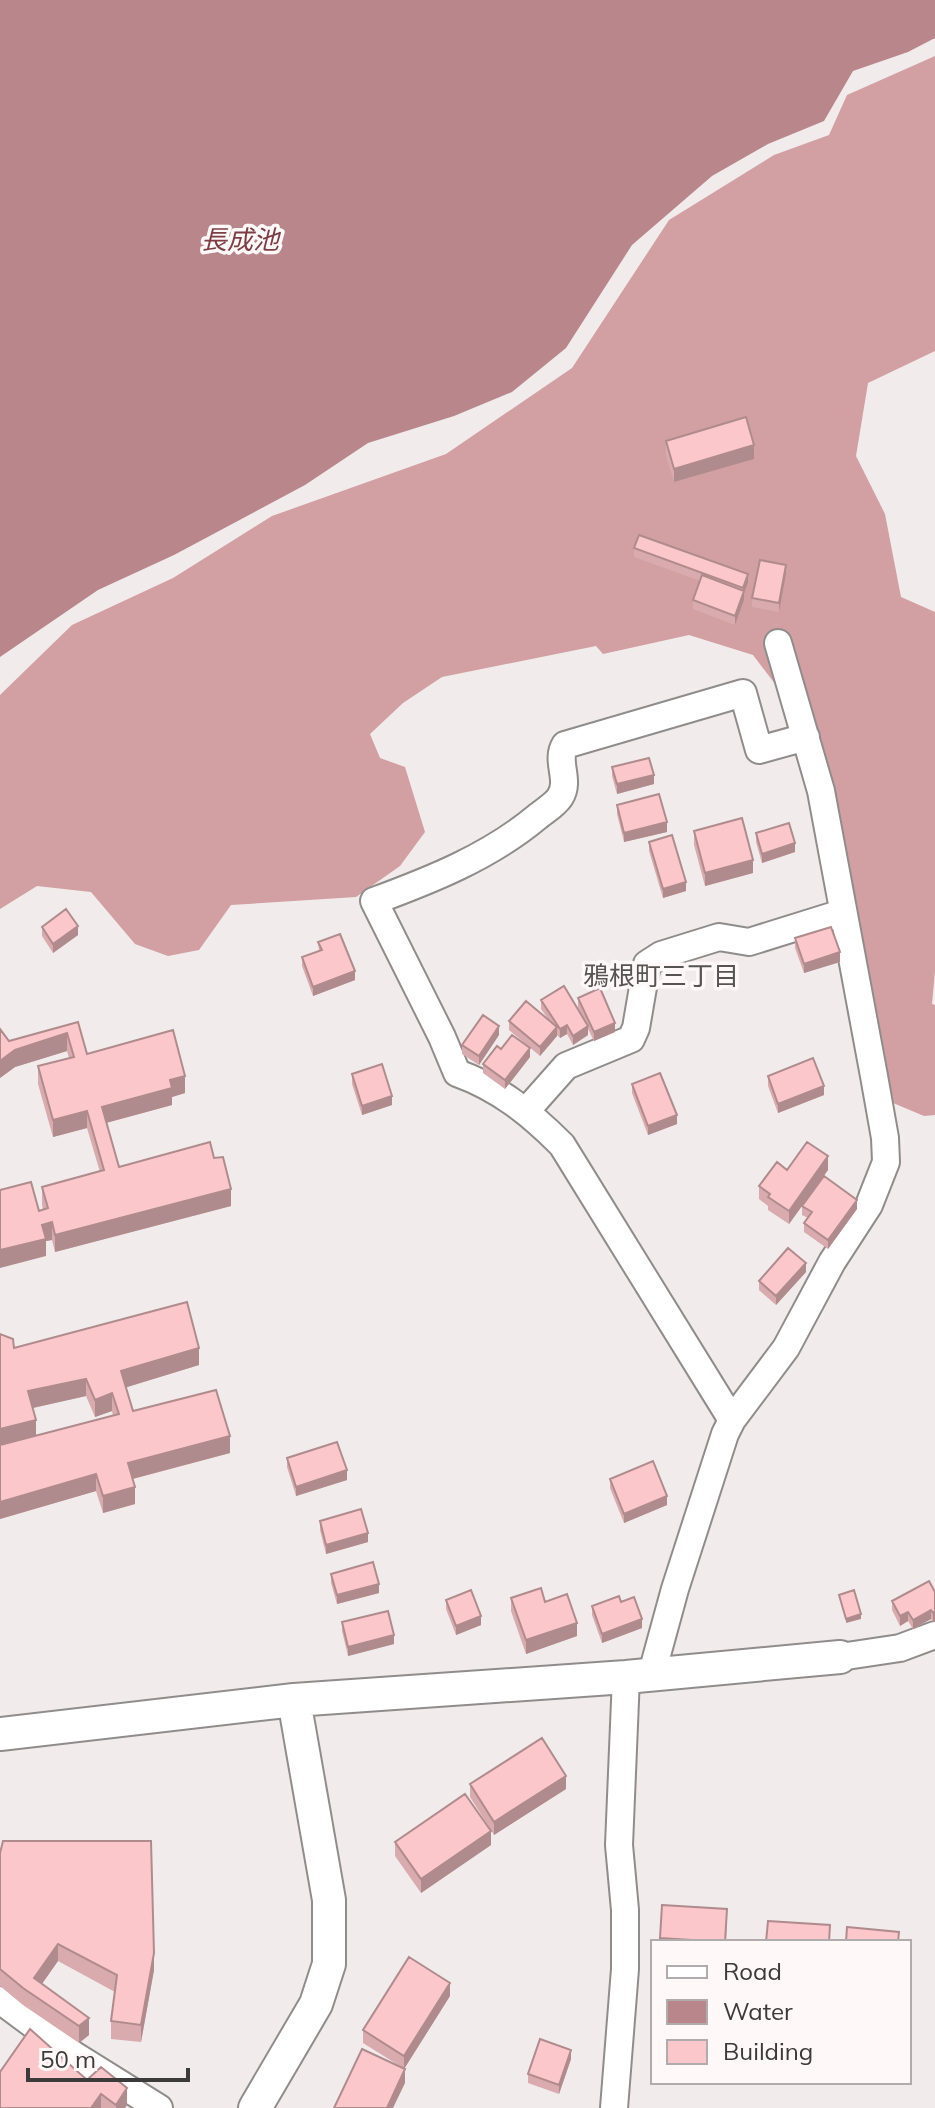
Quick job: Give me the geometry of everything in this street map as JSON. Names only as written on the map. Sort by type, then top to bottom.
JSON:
[{"type":"street","points":[[614,2108],[625,1969],[625,1910],[619,1845],[639,1675],[675,1589],[732,1420],[786,1348],[832,1262],[869,1205],[886,1162],[877,1091],[821,791],[778,643]]},
{"type":"street","points":[[732,1420],[562,1145],[527,1110],[480,1081],[457,1073],[374,901],[435,879],[525,827],[559,799],[565,786],[561,751],[565,745],[743,693],[759,750],[806,737]]},
{"type":"street","points":[[527,1110],[566,1066],[631,1039],[636,1028],[647,964],[661,955],[719,937],[749,942],[842,913]]},
{"type":"street","points":[[0,1734],[294,1700],[840,1657],[883,1652],[935,1635]]},
{"type":"street","points":[[255,2108],[316,2004],[329,1964],[329,1900],[294,1700]]},
{"type":"street","points":[[0,2000],[74,2055],[159,2108]]},
{"type":"shaded area","points":[[935,56],[935,351],[868,383],[856,456],[885,514],[901,597],[935,612],[935,971],[932,1004],[935,1005],[935,1115],[924,1116],[886,1100],[821,744],[753,655],[689,635],[603,654],[596,646],[442,677],[403,703],[370,734],[380,758],[405,767],[425,832],[400,866],[356,897],[231,905],[199,950],[168,956],[135,944],[91,892],[37,886],[0,909],[0,695],[72,625],[173,578],[272,516],[446,454],[572,368],[669,220],[774,155],[829,135],[847,95]]},
{"type":"water","name":"長成池","points":[[0,0],[935,0],[935,38],[908,52],[853,71],[824,121],[768,144],[712,176],[632,245],[566,348],[512,392],[454,416],[368,443],[305,485],[174,555],[98,590],[0,657]]},
{"type":"building","points":[[746,417],[754,445],[674,469],[666,441]]},
{"type":"building","points":[[639,535],[748,574],[743,588],[634,548]]},
{"type":"building","points":[[760,560],[786,565],[779,603],[752,598]]},
{"type":"building","points":[[702,575],[744,591],[735,616],[693,600]]},
{"type":"building","points":[[649,758],[654,775],[617,784],[612,767]]},
{"type":"building","points":[[659,794],[667,822],[624,833],[617,805]]},
{"type":"building","points":[[742,818],[753,860],[705,873],[694,831]]},
{"type":"building","points":[[789,823],[795,843],[762,854],[756,833]]},
{"type":"building","points":[[672,835],[686,882],[663,889],[649,842]]},
{"type":"building","points":[[66,909],[78,926],[53,944],[42,927]]},
{"type":"building","points":[[831,927],[840,952],[804,964],[795,938]]},
{"type":"building","points":[[340,934],[355,971],[313,987],[302,957],[322,950],[318,942]]},
{"type":"building","points":[[564,986],[588,1026],[573,1036],[567,1025],[560,1029],[541,1000]]},
{"type":"building","points":[[600,988],[615,1023],[594,1032],[578,998]]},
{"type":"building","points":[[526,1001],[557,1027],[540,1047],[509,1021]]},
{"type":"building","points":[[483,1015],[499,1026],[479,1056],[462,1045]]},
{"type":"building","points":[[78,1022],[87,1054],[173,1030],[185,1076],[170,1080],[172,1088],[102,1107],[119,1167],[210,1142],[214,1158],[223,1157],[231,1189],[55,1235],[52,1222],[42,1225],[46,1239],[0,1250],[0,1190],[31,1182],[39,1211],[48,1208],[42,1187],[104,1170],[87,1111],[53,1120],[38,1066],[74,1057],[67,1033],[15,1050],[0,1061],[0,1029],[9,1041]]},
{"type":"building","points":[[512,1035],[530,1048],[505,1080],[483,1064],[497,1046],[501,1049]]},
{"type":"building","points":[[813,1058],[824,1086],[778,1104],[768,1076]]},
{"type":"building","points":[[382,1064],[392,1096],[362,1106],[352,1074]]},
{"type":"building","points":[[660,1073],[677,1115],[648,1126],[632,1084]]},
{"type":"building","points":[[807,1142],[828,1156],[789,1211],[768,1197],[770,1194],[759,1186],[777,1162],[787,1170]]},
{"type":"building","points":[[824,1176],[857,1200],[828,1240],[804,1223],[812,1212],[802,1206]]},
{"type":"building","points":[[788,1248],[806,1263],[776,1296],[759,1281]]},
{"type":"building","points":[[187,1302],[199,1348],[121,1371],[133,1411],[216,1390],[230,1436],[128,1463],[135,1487],[103,1496],[96,1474],[0,1502],[0,1445],[119,1414],[112,1393],[95,1400],[86,1379],[28,1391],[36,1420],[0,1429],[0,1334],[13,1339],[14,1348]]},
{"type":"building","points":[[337,1442],[347,1470],[296,1487],[287,1458]]},
{"type":"building","points":[[653,1461],[667,1496],[624,1514],[610,1479]]},
{"type":"building","points":[[361,1509],[368,1533],[326,1545],[320,1521]]},
{"type":"building","points":[[373,1562],[379,1584],[337,1595],[331,1574]]},
{"type":"building","points":[[929,1581],[935,1592],[935,1611],[933,1613],[931,1610],[913,1620],[908,1612],[900,1616],[892,1601]]},
{"type":"building","points":[[541,1588],[545,1602],[567,1594],[577,1623],[526,1640],[511,1598]]},
{"type":"building","points":[[471,1590],[481,1616],[456,1626],[446,1600]]},
{"type":"building","points":[[854,1590],[861,1614],[846,1619],[839,1595]]},
{"type":"building","points":[[619,1596],[621,1602],[634,1597],[642,1619],[602,1634],[592,1606]]},
{"type":"building","points":[[388,1611],[394,1635],[348,1647],[342,1622]]},
{"type":"building","points":[[542,1738],[566,1776],[494,1822],[470,1784]]},
{"type":"building","points":[[465,1794],[491,1831],[421,1879],[395,1842]]},
{"type":"building","points":[[3,1841],[151,1841],[154,1953],[141,2025],[111,2021],[117,1975],[58,1944],[34,1978],[89,2018],[79,2026],[0,1969],[0,1853]]},
{"type":"building","points":[[662,1905],[727,1909],[725,1940],[660,1938]]},
{"type":"building","points":[[768,1921],[830,1925],[829,1940],[766,1940]]},
{"type":"building","points":[[847,1927],[899,1932],[898,1940],[846,1940]]},
{"type":"building","points":[[409,1957],[450,1983],[404,2056],[363,2030]]},
{"type":"building","points":[[30,2029],[87,2080],[101,2067],[127,2088],[116,2105],[101,2094],[91,2108],[0,2108],[0,2072]]},
{"type":"building","points":[[540,2039],[571,2050],[559,2085],[528,2074]]},
{"type":"building","points":[[362,2049],[405,2069],[387,2108],[334,2108]]},
{"type":"district","name":"鴉根町三丁目","points":[[661,976]]}]
